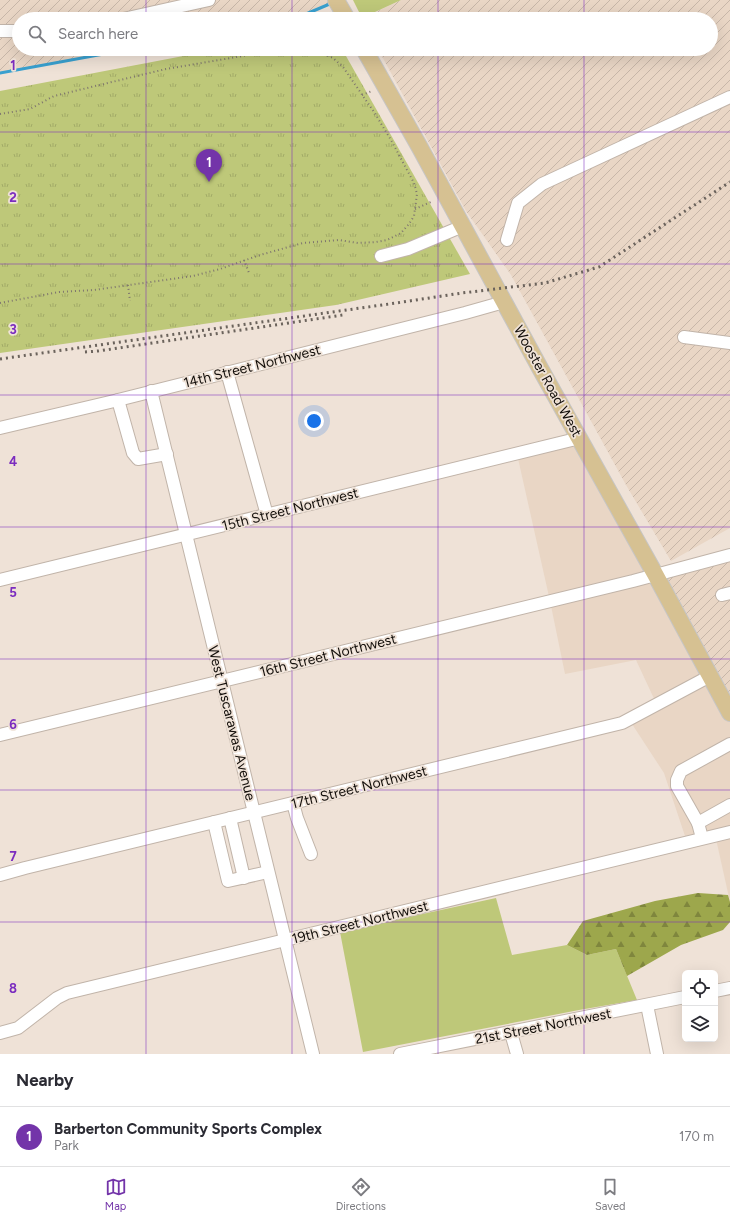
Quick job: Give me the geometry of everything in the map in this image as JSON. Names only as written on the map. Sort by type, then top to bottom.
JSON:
[{"type":"main road","points":[[336,0],[342,12]]},
{"type":"main road","name":"Wooster Road West","points":[[368,56],[655,574],[730,714]]},
{"type":"street","points":[[155,12],[209,0]]},
{"type":"street","points":[[0,31],[12,31]]},
{"type":"street","points":[[507,240],[518,202],[542,184],[730,97]]},
{"type":"street","points":[[381,256],[408,249],[463,226]]},
{"type":"street","name":"14th Street Northwest","points":[[0,428],[458,315],[504,302]]},
{"type":"street","points":[[684,337],[730,343]]},
{"type":"street","points":[[227,372],[267,515]]},
{"type":"street","name":"West Tuscarawas Avenue","points":[[151,391],[313,1054]]},
{"type":"street","points":[[118,400],[133,453],[138,459],[167,454]]},
{"type":"street","name":"15th Street Northwest","points":[[0,580],[580,438]]},
{"type":"street","name":"16th Street Northwest","points":[[0,735],[626,583],[730,555]]},
{"type":"street","name":"17th Street Northwest","points":[[0,876],[25,868],[622,723],[710,676]]},
{"type":"street","points":[[702,838],[698,823],[678,786],[677,780],[682,771],[730,744]]},
{"type":"street","points":[[293,803],[297,818],[311,854]]},
{"type":"street","points":[[698,823],[730,806]]},
{"type":"street","points":[[230,818],[244,878]]},
{"type":"street","points":[[214,822],[228,881],[268,872]]},
{"type":"street","name":"19th Street Northwest","points":[[0,1033],[18,1028],[57,998],[67,993],[730,832]]},
{"type":"street","points":[[718,990],[730,988]]},
{"type":"street","name":"21st Street Northwest","points":[[400,1054],[682,998]]},
{"type":"street","points":[[647,1005],[657,1054]]},
{"type":"street","points":[[511,1033],[516,1054]]},
{"type":"path","points":[[0,114],[30,109],[54,96],[166,69],[243,56]]},
{"type":"path","points":[[0,304],[59,292],[128,286],[193,276],[220,269],[260,255],[303,244],[339,240],[358,243],[376,242],[387,240],[401,233],[414,216],[417,194],[414,183],[391,140],[362,95],[343,67],[333,58],[328,56]]},
{"type":"path","points":[[362,95],[372,91]]},
{"type":"path","points":[[415,209],[432,201]]},
{"type":"path","points":[[244,260],[249,273]]},
{"type":"path","points":[[128,286],[130,301]]},
{"type":"shaded area","points":[[0,0],[336,0],[310,12],[12,12],[12,56],[89,56],[0,73]]},
{"type":"shaded area","points":[[401,0],[730,0],[730,528],[671,561],[626,485],[511,275],[466,211],[382,56],[718,56],[718,12],[376,12]]},
{"type":"shaded area","points":[[580,438],[710,676],[657,705],[636,660],[565,674],[517,454]]},
{"type":"shaded area","points":[[730,555],[730,714],[655,574]]},
{"type":"shaded area","points":[[707,682],[730,722],[730,826],[685,836],[664,773],[632,724]]},
{"type":"shaded area","points":[[730,836],[730,902],[716,839]]},
{"type":"green space","points":[[353,0],[401,0],[375,12],[359,12]]},
{"type":"green space","points":[[183,56],[346,56],[470,274],[336,305],[0,353],[0,91]]},
{"type":"green space","points":[[698,893],[728,895],[730,902],[730,922],[723,930],[681,945],[627,976],[616,949],[587,955],[567,945],[583,921],[655,901]]},
{"type":"green space","points":[[496,898],[512,955],[567,945],[587,955],[616,949],[637,1000],[363,1052],[340,932]]},
{"type":"waterway","points":[[311,12],[332,3]]},
{"type":"waterway","points":[[0,73],[93,56]]},
{"type":"railway","points":[[0,359],[462,293],[545,283],[599,267],[730,182]]},
{"type":"railway","points":[[85,352],[343,315]]},
{"type":"place","name":"Barberton Community Sports Complex","points":[[209,182]]}]
